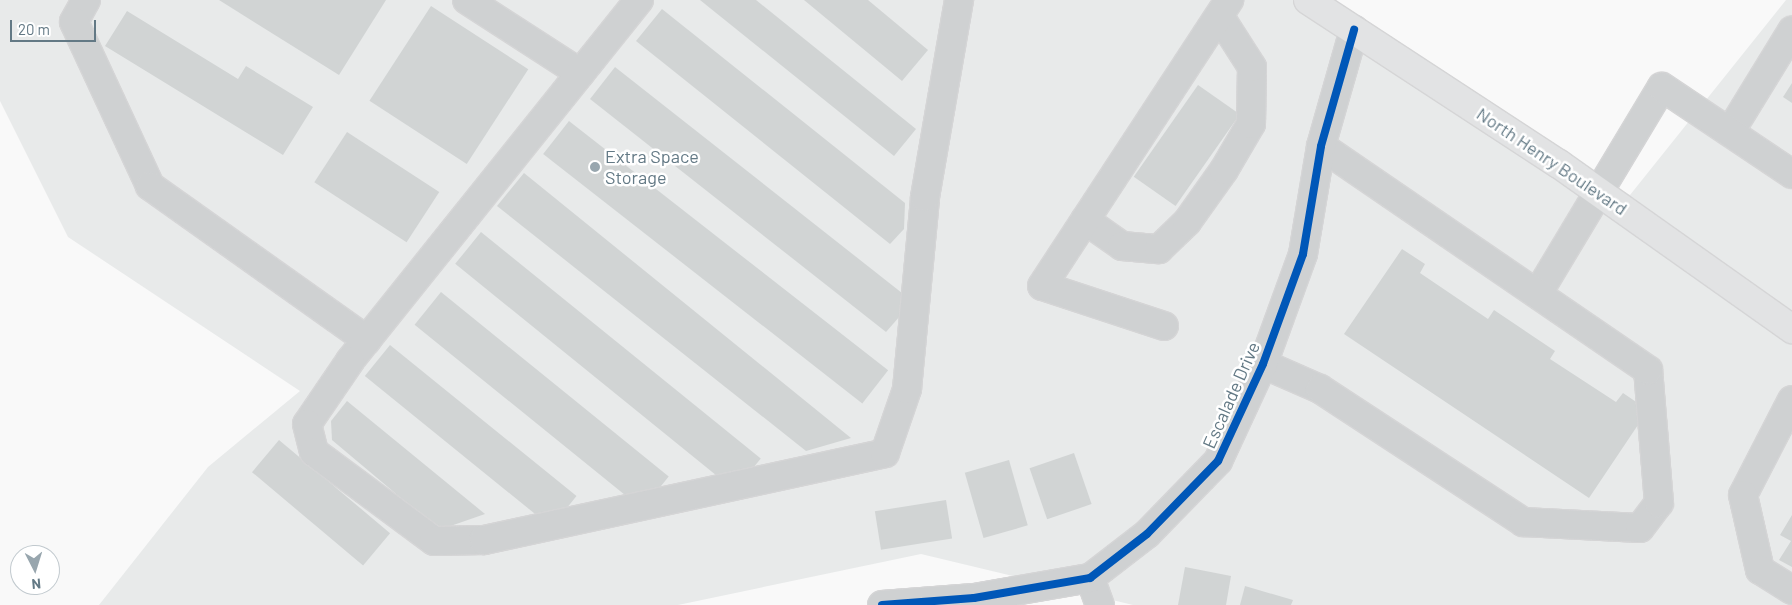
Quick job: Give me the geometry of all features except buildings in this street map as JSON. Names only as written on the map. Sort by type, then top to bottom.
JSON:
[{"type":"highway","name":"North Henry Boulevard","points":[[1308,0],[1600,193],[1792,329]]},
{"type":"street","points":[[86,0],[74,22],[150,186],[367,340]]},
{"type":"street","points":[[467,0],[580,73]]},
{"type":"street","points":[[639,0],[367,340],[306,424],[314,452],[434,541],[484,540],[886,453],[907,389],[925,197],[958,0]]},
{"type":"street","points":[[1164,326],[1042,286],[1225,8]]},
{"type":"street","points":[[1085,220],[1122,246],[1159,249],[1187,222],[1224,170],[1251,124],[1252,67],[1225,8]]},
{"type":"street","name":"Escalade Drive","points":[[882,605],[974,598],[1090,578],[1147,534],[1218,461],[1263,364],[1303,254],[1321,146],[1354,30]]},
{"type":"street","points":[[1730,132],[1792,31]]},
{"type":"street","points":[[1538,293],[1600,193],[1662,87],[1792,174]]},
{"type":"street","points":[[1263,364],[1320,389],[1523,522],[1640,528],[1659,503],[1648,370],[1321,146]]},
{"type":"street","points":[[1790,408],[1743,495],[1760,570],[1792,590]]},
{"type":"street","points":[[1090,578],[1100,605]]},
{"type":"shaded area","points":[[0,0],[1299,0],[1630,195],[1786,0],[1792,0],[1792,605],[1133,605],[921,554],[678,605],[99,605],[208,467],[300,391],[68,237],[0,101]]},
{"type":"cycle path","points":[[882,605],[974,598],[1090,578],[1147,534],[1218,461],[1263,364],[1303,254],[1321,146],[1354,30]]},
{"type":"place","name":"Extra Space Storage","points":[[595,167]]}]
